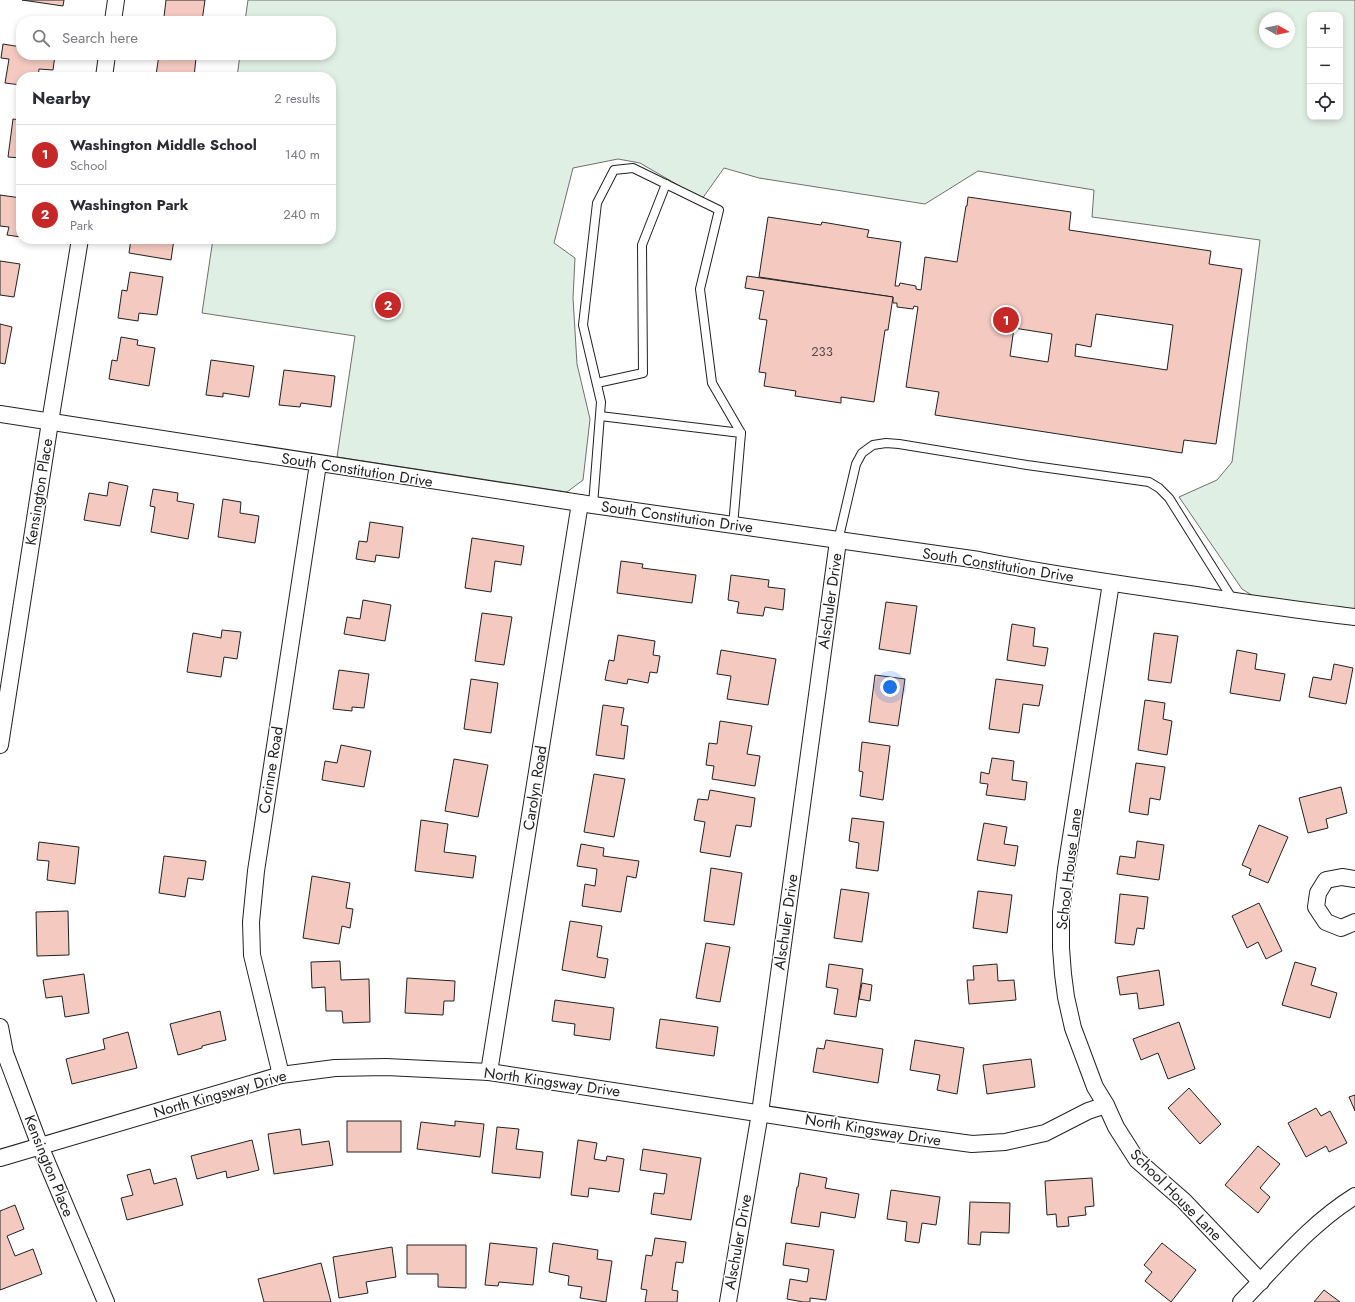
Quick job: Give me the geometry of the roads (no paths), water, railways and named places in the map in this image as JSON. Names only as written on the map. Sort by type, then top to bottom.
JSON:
[{"type":"street","points":[[114,16],[116,0]]},
{"type":"street","points":[[105,72],[106,60]]},
{"type":"street","name":"Kensington Place","points":[[0,744],[79,244]]},
{"type":"street","name":"South Constitution Drive","points":[[0,414],[318,464],[733,526],[979,560],[1111,583],[1355,617]]},
{"type":"street","name":"Corinne Road","points":[[281,1075],[252,955],[251,922],[256,871],[318,464]]},
{"type":"street","name":"Carolyn Road","points":[[489,1072],[586,504]]},
{"type":"street","name":"Alschuler Drive","points":[[728,1302],[760,1112],[838,541]]},
{"type":"street","name":"School House Lane","points":[[1111,583],[1066,868],[1061,912],[1061,948],[1066,997],[1073,1028],[1095,1087],[1106,1105],[1116,1127],[1137,1160],[1184,1201],[1261,1282]]},
{"type":"street","points":[[1355,879],[1342,877],[1326,880],[1318,893],[1316,908],[1326,922],[1341,928],[1355,922]]},
{"type":"street","name":"Kensington Place","points":[[0,1027],[5,1053],[40,1146],[106,1302]]},
{"type":"street","name":"North Kingsway Drive","points":[[0,1158],[281,1075],[335,1068],[386,1067],[489,1072],[955,1142],[989,1144],[1024,1139],[1045,1133],[1088,1111],[1106,1105]]},
{"type":"street","points":[[1241,1302],[1298,1241],[1326,1216],[1355,1196]]},
{"type":"lane","points":[[586,504],[601,402],[583,326],[597,203],[614,170],[633,168],[719,210],[700,289],[712,383],[741,433],[733,526]]},
{"type":"lane","points":[[597,383],[644,373],[642,245],[666,184]]},
{"type":"lane","points":[[600,416],[741,433]]},
{"type":"lane","points":[[838,541],[856,464],[862,453],[873,445],[899,444],[1027,465],[1149,482],[1159,488],[1169,498],[1234,601]]},
{"type":"place","name":"Washington Park","points":[[388,305]]},
{"type":"place","name":"Washington Middle School","points":[[1006,320]]}]
